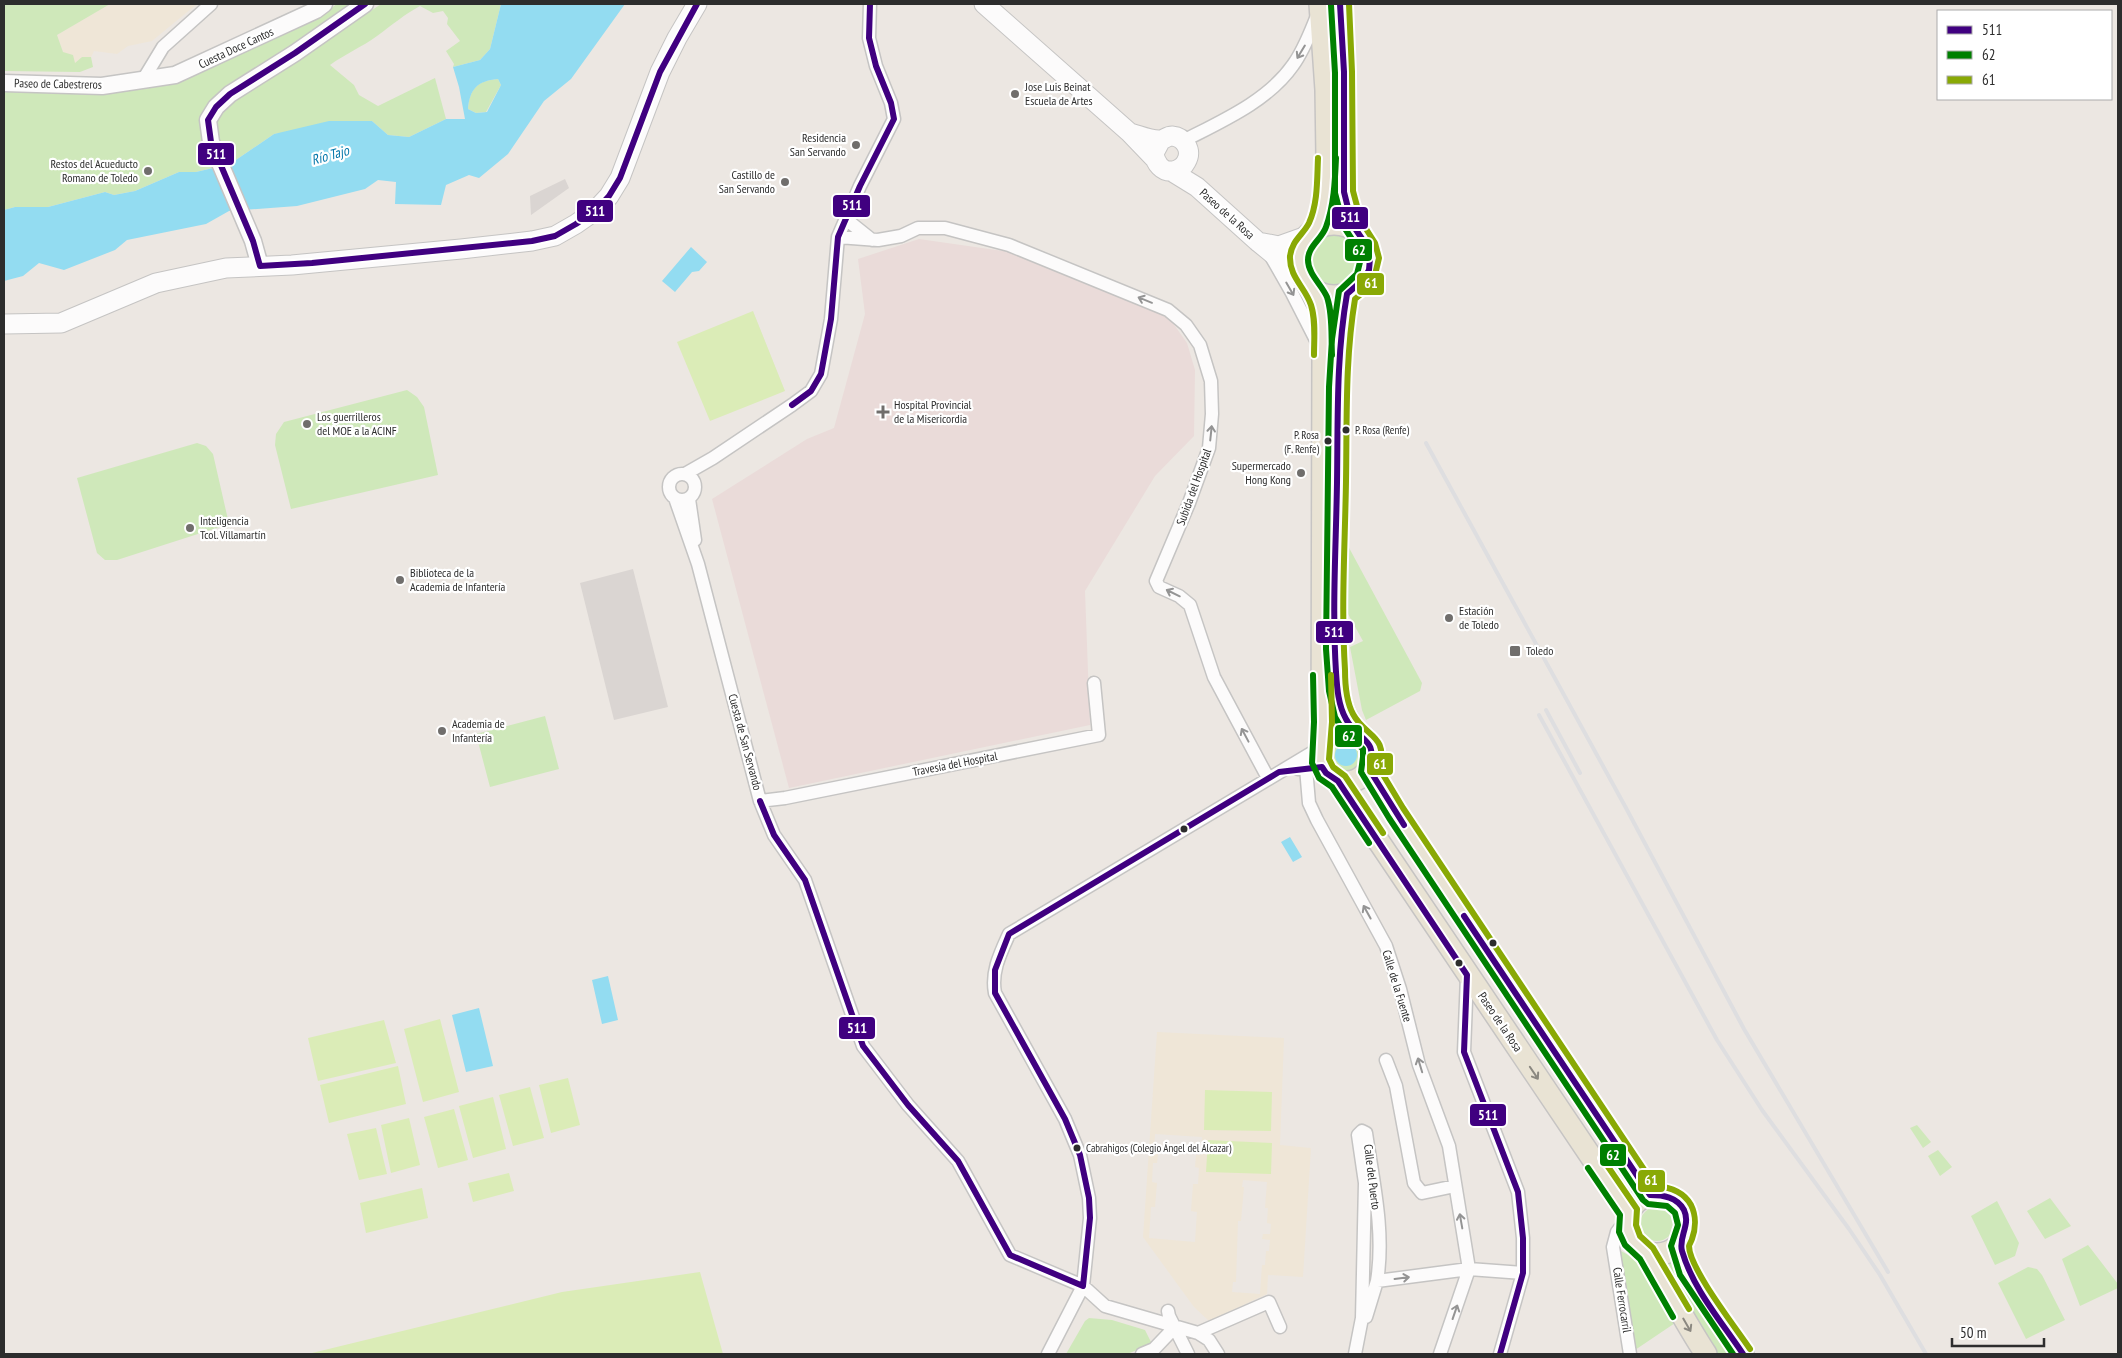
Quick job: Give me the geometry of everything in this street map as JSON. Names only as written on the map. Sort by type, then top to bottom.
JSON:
[{"type":"main road","points":[[4,324],[61,323],[156,283],[226,268],[312,263],[532,241],[555,236],[596,210],[609,196],[620,178],[660,72],[676,38],[697,4]]},
{"type":"main road","name":"Paseo de la Rosa","points":[[984,4],[1130,133],[1160,167],[1171,171],[1197,187],[1261,245],[1309,284],[1320,302],[1323,355],[1324,722],[1318,757],[1326,773],[1338,781],[1628,1216],[1629,1235],[1639,1248],[1646,1253],[1672,1296],[1686,1324],[1706,1354]]},
{"type":"main road","points":[[1327,5],[1342,34],[1345,199],[1355,231]]},
{"type":"main road","points":[[1312,232],[1336,224],[1346,226],[1363,238],[1370,258],[1369,269],[1365,279],[1357,288],[1347,294],[1336,296],[1324,294],[1309,284],[1300,269],[1301,246],[1312,232],[1325,199],[1327,157],[1327,5]]},
{"type":"main road","name":"Paseo de la Rosa","points":[[1130,133],[1161,140],[1173,136],[1186,149],[1197,187]]},
{"type":"main road","points":[[1154,158],[1155,148],[1161,140]]},
{"type":"main road","points":[[1171,171],[1182,167],[1186,149]]},
{"type":"main road","name":"Paseo de la Rosa","points":[[1261,245],[1279,246],[1312,232]]},
{"type":"main road","points":[[1347,294],[1340,336],[1336,670],[1341,705],[1346,720],[1356,731]]},
{"type":"main road","points":[[1318,757],[1333,732],[1348,729],[1363,735],[1370,746],[1372,754],[1369,769],[1356,780],[1338,781]]},
{"type":"main road","points":[[1369,769],[1400,820],[1650,1195]]},
{"type":"main road","points":[[1628,1216],[1638,1201],[1650,1195],[1661,1194],[1672,1197],[1680,1204],[1686,1214],[1688,1224],[1686,1235],[1680,1245],[1674,1250],[1661,1255],[1646,1253]]},
{"type":"main road","points":[[1680,1245],[1688,1272],[1743,1354]]},
{"type":"street","points":[[142,80],[163,47],[211,4]]},
{"type":"street","name":"Cuesta Doce Cantos","points":[[142,80],[175,75],[230,51],[316,10],[324,4]]},
{"type":"street","points":[[260,266],[253,241],[211,142],[208,120],[222,101],[365,4]]},
{"type":"street","points":[[685,474],[792,405],[811,391],[821,374],[831,319],[838,237],[847,220],[860,186],[894,119],[891,103],[876,66],[869,38],[870,4]]},
{"type":"street","points":[[1186,149],[1254,102],[1275,84],[1292,66],[1327,5]]},
{"type":"street","name":"Paseo de Cabestreros","points":[[4,83],[102,86],[142,80]]},
{"type":"street","points":[[847,220],[872,240]]},
{"type":"street","name":"Subida del Hospital","points":[[872,240],[901,236],[918,228],[945,228],[1009,245],[1168,310],[1186,325],[1200,345],[1211,381],[1212,414],[1209,448],[1189,503],[1156,581],[1159,587],[1179,596],[1190,605],[1214,677],[1273,775]]},
{"type":"street","points":[[838,237],[872,240]]},
{"type":"street","name":"Paseo de la Rosa","points":[[1261,245],[1292,292],[1323,355]]},
{"type":"street","points":[[695,482],[712,458]]},
{"type":"street","points":[[677,474],[691,476],[695,482],[696,488],[689,499],[698,564],[675,498],[670,493],[669,486],[677,474]]},
{"type":"street","points":[[675,498],[689,499]]},
{"type":"street","name":"Cuesta de San Servando","points":[[698,564],[760,801],[774,835],[805,880],[863,1046],[908,1105],[958,1161],[1010,1255],[1083,1286]]},
{"type":"street","name":"Travesía del Hospital","points":[[760,801],[785,798],[1099,734],[1094,683]]},
{"type":"street","points":[[1048,1354],[1083,1286],[1090,1218],[1089,1198],[1080,1155],[1064,1119],[995,994],[993,981],[999,958],[1009,934],[1273,775],[1318,757]]},
{"type":"street","points":[[1273,775],[1318,757]]},
{"type":"street","name":"Calle de la Fuente","points":[[1318,757],[1309,803],[1386,946],[1400,989],[1419,1065],[1449,1146],[1469,1269],[1440,1354]]},
{"type":"street","points":[[1467,975],[1464,1052],[1518,1192],[1523,1238],[1523,1273],[1500,1354]]},
{"type":"street","points":[[1386,1060],[1396,1086],[1414,1183],[1422,1192],[1456,1186]]},
{"type":"street","name":"Calle del Puerto","points":[[1362,1131],[1366,1133],[1377,1204],[1380,1260],[1377,1281],[1356,1354],[1362,1318],[1365,1183],[1358,1135],[1362,1131]]},
{"type":"street","name":"Calle Ferrocarril","points":[[1628,1216],[1617,1232],[1614,1247],[1630,1354]]},
{"type":"street","points":[[1377,1281],[1469,1269],[1523,1273]]},
{"type":"street","points":[[1083,1286],[1106,1306],[1198,1333],[1209,1340],[1218,1354]]},
{"type":"street","points":[[1198,1333],[1269,1302],[1280,1327]]},
{"type":"street","points":[[1168,1311],[1188,1354]]},
{"type":"street","points":[[1142,1354],[1154,1349],[1175,1327]]},
{"type":"shaded area","points":[[109,4],[197,4],[152,41],[128,46],[117,54],[94,51],[91,57],[82,57],[75,64],[63,52],[57,35]]},
{"type":"shaded area","points":[[565,179],[569,188],[531,215],[530,196]]},
{"type":"shaded area","points":[[919,239],[1017,253],[1170,319],[1187,343],[1195,370],[1194,436],[1155,476],[1085,591],[1090,725],[789,788],[712,499],[807,439],[834,428],[865,314],[858,259]]},
{"type":"shaded area","points":[[633,569],[668,707],[614,720],[580,583]]},
{"type":"shaded area","points":[[1157,1032],[1284,1038],[1280,1145],[1311,1148],[1303,1277],[1268,1275],[1267,1294],[1209,1321],[1194,1307],[1143,1237]],"holes":[[[1155,1134],[1202,1137],[1201,1155],[1196,1155],[1195,1167],[1199,1168],[1198,1184],[1193,1184],[1191,1211],[1197,1212],[1195,1242],[1149,1238],[1151,1207],[1155,1207],[1157,1183],[1152,1182],[1153,1163],[1157,1163],[1158,1154],[1154,1154]],[[1243,1180],[1267,1182],[1265,1208],[1268,1208],[1267,1223],[1271,1224],[1270,1234],[1263,1234],[1262,1239],[1270,1240],[1269,1251],[1266,1251],[1265,1265],[1262,1265],[1260,1294],[1232,1292],[1233,1282],[1236,1282],[1238,1221],[1241,1221]]]},
{"type":"green space","points":[[4,4],[110,4],[57,35],[63,52],[73,55],[75,63],[82,57],[91,57],[93,67],[80,72],[4,71]]},
{"type":"green space","points":[[337,4],[351,4],[362,17],[381,4],[501,4],[490,49],[480,60],[453,67],[454,64],[446,51],[460,41],[447,24],[448,18],[443,11],[433,13],[420,6],[371,40],[330,65],[354,85],[359,95],[378,106],[435,78],[446,119],[409,137],[388,135],[372,121],[274,134],[230,164],[196,172],[179,172],[135,191],[114,195],[105,192],[48,207],[15,207],[4,210],[4,90],[105,93],[170,83],[312,21]]},
{"type":"green space","points":[[498,79],[501,85],[486,112],[476,113],[468,109],[471,96],[476,87],[485,82]]},
{"type":"green space","points":[[1333,233],[1343,235],[1351,241],[1357,249],[1359,259],[1357,269],[1351,277],[1343,283],[1333,285],[1323,283],[1315,277],[1309,269],[1307,259],[1309,249],[1315,241],[1323,235]]},
{"type":"green space","points":[[753,311],[785,391],[710,421],[677,342]]},
{"type":"green space","points":[[407,390],[417,397],[424,407],[438,475],[291,509],[275,445],[276,434],[284,422]]},
{"type":"green space","points":[[197,443],[206,446],[213,454],[229,524],[117,560],[105,560],[97,553],[77,478]]},
{"type":"green space","points":[[1347,544],[1422,683],[1420,691],[1366,720],[1362,710],[1350,647],[1363,641],[1348,614]]},
{"type":"green space","points":[[545,716],[559,769],[490,787],[476,734]]},
{"type":"green space","points":[[1346,738],[1353,739],[1358,743],[1362,748],[1362,762],[1358,767],[1353,771],[1346,772],[1339,771],[1334,767],[1330,762],[1329,755],[1330,748],[1334,743],[1339,739]]},
{"type":"green space","points":[[440,1019],[459,1092],[423,1102],[404,1029]]},
{"type":"green space","points":[[384,1020],[396,1063],[318,1081],[308,1038]]},
{"type":"green space","points":[[398,1066],[406,1104],[329,1123],[320,1085]]},
{"type":"green space","points":[[568,1078],[580,1125],[551,1133],[539,1085]]},
{"type":"green space","points":[[530,1087],[544,1138],[513,1146],[499,1095]]},
{"type":"green space","points":[[1205,1090],[1272,1092],[1271,1131],[1204,1130]]},
{"type":"green space","points":[[493,1097],[506,1149],[473,1158],[459,1106]]},
{"type":"green space","points":[[454,1109],[468,1160],[438,1168],[424,1117]]},
{"type":"green space","points":[[409,1118],[420,1165],[391,1173],[381,1125]]},
{"type":"green space","points":[[1917,1125],[1931,1142],[1923,1148],[1910,1128]]},
{"type":"green space","points":[[376,1128],[387,1174],[359,1180],[347,1134]]},
{"type":"green space","points":[[1208,1140],[1272,1143],[1271,1174],[1206,1172]]},
{"type":"green space","points":[[1938,1150],[1952,1167],[1940,1176],[1928,1156]]},
{"type":"green space","points":[[509,1173],[514,1191],[473,1202],[468,1183]]},
{"type":"green space","points":[[422,1188],[428,1218],[366,1233],[360,1203]]},
{"type":"green space","points":[[2050,1198],[2071,1226],[2045,1239],[2027,1211]]},
{"type":"green space","points":[[1997,1201],[2019,1243],[2015,1256],[1995,1265],[1971,1216]]},
{"type":"green space","points":[[1657,1207],[1664,1208],[1669,1212],[1673,1217],[1673,1231],[1669,1236],[1664,1240],[1657,1241],[1650,1240],[1645,1236],[1641,1231],[1640,1224],[1641,1217],[1645,1212],[1650,1208]]},
{"type":"green space","points":[[2088,1245],[2118,1284],[2118,1288],[2080,1306],[2062,1259]]},
{"type":"green space","points":[[1613,1247],[1640,1261],[1681,1319],[1635,1350]]},
{"type":"green space","points":[[1679,1257],[1739,1354],[1711,1354],[1658,1264]]},
{"type":"green space","points":[[2028,1267],[2037,1269],[2042,1275],[2065,1320],[2026,1339],[1998,1283]]},
{"type":"green space","points":[[700,1272],[723,1354],[308,1354],[562,1292]]},
{"type":"green space","points":[[1089,1318],[1112,1320],[1145,1330],[1152,1344],[1127,1354],[1066,1354],[1085,1321]]},
{"type":"water","name":"Río Tajo","points":[[501,4],[625,4],[571,79],[544,101],[508,154],[479,178],[469,175],[446,185],[441,205],[395,204],[396,182],[378,180],[365,189],[297,206],[229,211],[206,224],[127,240],[115,250],[64,270],[39,263],[23,276],[4,281],[4,210],[15,207],[48,207],[105,192],[114,195],[135,191],[179,172],[196,172],[230,164],[274,134],[329,121],[372,121],[388,135],[409,137],[446,119],[465,119],[453,67],[480,60],[490,49]],"holes":[[[498,79],[501,85],[487,112],[476,113],[468,109],[473,91],[480,84]]]},
{"type":"water","points":[[691,247],[707,262],[699,271],[692,272],[675,292],[662,281]]},
{"type":"water","points":[[1346,744],[1354,747],[1357,755],[1354,763],[1346,766],[1338,763],[1335,755],[1338,747]]},
{"type":"water","points":[[1290,837],[1302,857],[1293,862],[1281,842]]},
{"type":"water","points":[[608,976],[618,1020],[602,1024],[592,980]]},
{"type":"water","points":[[479,1008],[493,1066],[466,1072],[452,1015]]},
{"type":"railway","points":[[1426,443],[1626,808],[1744,1029],[1888,1272]]},
{"type":"railway","points":[[1546,710],[1580,773]]},
{"type":"railway","points":[[1539,715],[1717,1040],[1762,1110],[1849,1229],[1880,1275],[1926,1354]]},
{"type":"transit line","name":"511","points":[[365,4],[295,53],[230,94],[216,107],[208,120],[211,142],[253,241],[260,266],[312,263],[532,241],[555,236],[576,224],[596,210],[609,196],[620,178],[660,72],[697,4]]},
{"type":"transit line","name":"511","points":[[792,405],[811,391],[821,374],[831,319],[838,237],[860,186],[894,119],[891,103],[876,66],[869,38],[870,4]]},
{"type":"transit line","name":"511","points":[[1340,4],[1344,72],[1344,192],[1352,224],[1367,246],[1370,258],[1369,270],[1364,279],[1347,294],[1341,341],[1338,388],[1334,601],[1336,678],[1343,714],[1356,732],[1369,745],[1371,751],[1369,769],[1404,825]]},
{"type":"transit line","name":"61","points":[[1349,4],[1352,72],[1353,191],[1361,221],[1375,243],[1379,258],[1374,279],[1366,290],[1355,299],[1350,344],[1347,390],[1343,599],[1345,681],[1349,704],[1358,722],[1378,742],[1381,749],[1379,768],[1403,808],[1655,1186],[1676,1191],[1688,1200],[1694,1213],[1695,1222],[1689,1246],[1691,1256],[1705,1283],[1750,1349]]},
{"type":"transit line","name":"62","points":[[1331,5],[1335,73],[1335,193],[1344,227],[1359,250],[1361,258],[1357,274],[1339,291],[1332,339],[1329,387],[1326,649],[1329,691],[1335,717],[1344,732],[1363,749],[1361,772],[1389,818],[1643,1200],[1648,1204],[1667,1206],[1675,1213],[1678,1225],[1671,1246],[1680,1275],[1733,1354]]},
{"type":"transit line","name":"61","points":[[1314,355],[1313,311],[1292,270],[1290,256],[1293,246],[1307,227],[1312,215],[1318,158]]},
{"type":"transit line","name":"62","points":[[1332,355],[1329,304],[1325,293],[1310,270],[1308,260],[1310,251],[1324,231],[1329,219],[1334,193],[1336,158]]},
{"type":"transit line","name":"62","points":[[1313,675],[1314,722],[1312,763],[1319,778],[1332,787],[1369,843]]},
{"type":"transit line","name":"61","points":[[1331,675],[1332,722],[1329,759],[1333,767],[1345,776],[1383,833]]},
{"type":"transit line","name":"511","points":[[760,801],[774,835],[805,880],[863,1046],[908,1105],[958,1161],[1010,1255],[1083,1286],[1090,1218],[1089,1198],[1080,1155],[1065,1119],[995,993],[995,970],[1009,934],[1279,772],[1322,767],[1326,773],[1338,781],[1467,975],[1464,1052],[1518,1192],[1523,1238],[1523,1273],[1500,1354]]},
{"type":"transit line","name":"511","points":[[1464,916],[1650,1195],[1665,1196],[1678,1202],[1684,1210],[1686,1221],[1681,1246],[1687,1265],[1700,1292],[1743,1354]]},
{"type":"transit line","name":"61","points":[[1602,1158],[1637,1209],[1636,1225],[1640,1236],[1653,1248],[1689,1309]]},
{"type":"transit line","name":"62","points":[[1588,1168],[1620,1215],[1619,1232],[1625,1245],[1640,1259],[1673,1317]]},
{"type":"place","name":"Jose Luis Beinat Escuela de Artes","points":[[1015,94]]},
{"type":"place","name":"Residencia San Servando","points":[[856,145]]},
{"type":"place","name":"Restos del Acueducto Romano de Toledo","points":[[148,171]]},
{"type":"place","name":"Castillo de San Servando","points":[[785,182]]},
{"type":"place","name":"Hospital Provincial de la Misericordia","points":[[883,412]]},
{"type":"place","name":"Los guerrilleros del MOE a la ACINF","points":[[307,424]]},
{"type":"place","name":"P. Rosa (Renfe)","points":[[1346,430]]},
{"type":"place","name":"P. Rosa (F. Renfe)","points":[[1328,441]]},
{"type":"place","name":"Supermercado Hong Kong","points":[[1301,473]]},
{"type":"place","name":"Inteligencia Tcol. Villamartín","points":[[190,528]]},
{"type":"place","name":"Biblioteca de la Academia de Infantería","points":[[400,580]]},
{"type":"place","name":"Estación de Toledo","points":[[1449,618]]},
{"type":"place","name":"Toledo","points":[[1515,651]]},
{"type":"place","name":"Academia de Infantería","points":[[442,731]]},
{"type":"place","name":"Cabrahigos (Colegio Ángel del Álcazar)","points":[[1077,1148]]}]
